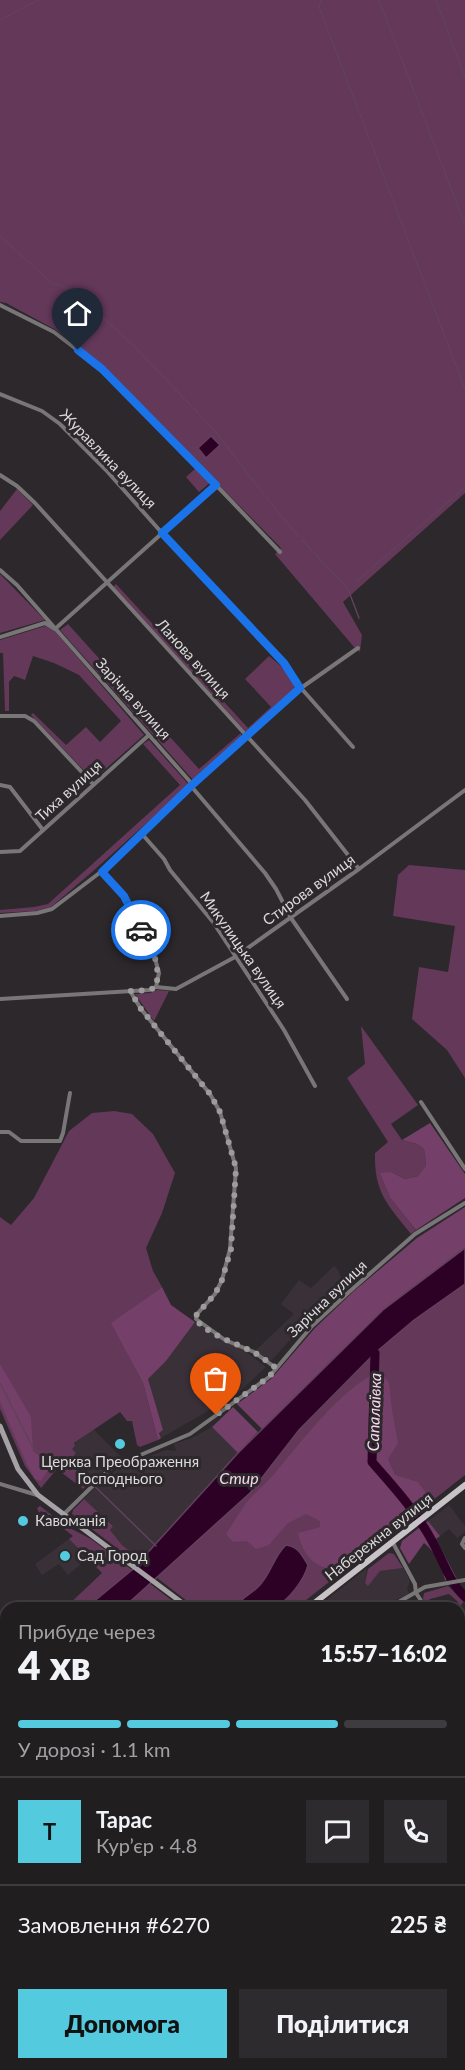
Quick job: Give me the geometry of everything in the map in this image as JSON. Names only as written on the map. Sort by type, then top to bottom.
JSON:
[{"type":"main road","name":"Набережна вулиця","points":[[316,1602],[465,1485]]},
{"type":"street","points":[[0,305],[54,332],[102,369],[280,552]]},
{"type":"street","name":"Журавлина вулиця","points":[[0,394],[42,411],[60,424],[106,470],[284,663],[300,688],[353,747]]},
{"type":"street","name":"Ланова вулиця","points":[[0,475],[17,486],[35,503],[247,736],[304,800],[359,870]]},
{"type":"street","points":[[0,637],[45,623],[55,628],[216,485]]},
{"type":"street","name":"Зарічна вулиця","points":[[0,570],[17,585],[149,735],[265,873],[291,918],[347,999]]},
{"type":"street","points":[[0,916],[36,913],[52,909],[102,872],[192,785],[300,688],[358,648]]},
{"type":"street","points":[[0,716],[25,716],[34,721],[93,784]]},
{"type":"street","name":"Тиха вулиця","points":[[0,852],[20,851],[149,735]]},
{"type":"street","points":[[0,785],[10,787],[43,830]]},
{"type":"street","name":"Стирова вулиця","points":[[0,999],[149,990],[156,987],[176,989],[236,957],[359,870],[465,790]]},
{"type":"street","name":"Микулицька вулиця","points":[[142,834],[213,922],[284,1030],[315,1086]]},
{"type":"street","points":[[102,872],[124,896],[154,955],[159,973],[156,987]]},
{"type":"street","points":[[130,991],[141,1009],[210,1094],[220,1112],[236,1168],[231,1249],[222,1280],[215,1294],[195,1319],[199,1324],[225,1340],[254,1352],[276,1368]]},
{"type":"street","points":[[0,1132],[9,1132],[21,1141],[60,1141],[70,1094]]},
{"type":"street","points":[[421,1102],[465,1169]]},
{"type":"street","name":"Зарічна вулиця","points":[[63,1515],[112,1467],[190,1434],[269,1377],[312,1326],[349,1292],[415,1234],[465,1203]]},
{"type":"street","points":[[0,1426],[18,1468],[38,1495],[181,1602]]},
{"type":"street","points":[[0,1484],[38,1495]]},
{"type":"street","points":[[465,1538],[462,1544],[465,1548]]},
{"type":"street","points":[[393,1543],[422,1602]]},
{"type":"street","points":[[399,1602],[425,1587],[465,1580]]},
{"type":"shaded area","points":[[0,0],[465,0],[465,493],[343,602],[362,635],[360,652],[275,554],[281,548],[103,367],[56,330],[0,302]]},
{"type":"shaded area","points":[[197,467],[211,482],[199,492],[186,477]]},
{"type":"shaded area","points":[[17,489],[33,505],[0,540],[0,511]]},
{"type":"shaded area","points":[[0,574],[45,620],[0,633]]},
{"type":"shaded area","points":[[116,584],[248,728],[271,707],[245,679],[269,656],[281,666],[295,684],[293,692],[247,733],[113,587]]},
{"type":"shaded area","points":[[68,624],[199,769],[241,733],[241,738],[194,781],[60,630]]},
{"type":"shaded area","points":[[45,626],[55,631],[144,735],[93,780],[31,715],[33,713],[66,745],[86,727],[100,742],[121,721],[79,675],[33,656],[25,680],[14,676],[9,682],[9,711],[5,711],[3,653],[0,653],[0,640]]},
{"type":"shaded area","points":[[149,740],[189,785],[51,907],[35,911],[0,913],[0,910],[48,904],[180,785],[143,744]]},
{"type":"shaded area","points":[[409,865],[465,870],[465,1078],[447,1050],[412,1019],[419,967],[448,972],[455,926],[393,916],[398,875]]},
{"type":"shaded area","points":[[157,990],[169,991],[154,1021],[135,994]]},
{"type":"shaded area","points":[[361,1026],[418,1105],[391,1124],[402,1140],[417,1144],[424,1149],[426,1165],[418,1176],[405,1179],[391,1172],[391,1199],[416,1230],[411,1234],[384,1197],[377,1178],[375,1153],[388,1142],[347,1078],[365,1064]]},
{"type":"shaded area","points":[[114,1111],[132,1114],[153,1134],[175,1173],[162,1213],[146,1248],[153,1271],[162,1287],[112,1323],[143,1383],[158,1440],[140,1447],[137,1445],[132,1421],[127,1421],[120,1412],[74,1443],[75,1446],[72,1449],[76,1453],[67,1464],[77,1467],[92,1481],[83,1489],[57,1469],[41,1488],[25,1466],[0,1409],[0,1217],[11,1225],[34,1198],[69,1131],[92,1113]]},
{"type":"shaded area","points":[[430,1123],[465,1174],[465,1198],[416,1230],[391,1199],[380,1173],[391,1172],[405,1179],[418,1176],[426,1165],[424,1149],[417,1144],[402,1140]]},
{"type":"shaded area","points":[[465,1207],[465,1248],[383,1310],[262,1429],[237,1404],[271,1379],[315,1328],[354,1291],[417,1238]]},
{"type":"shaded area","points":[[334,1266],[345,1288],[272,1360],[269,1361],[255,1351],[294,1314],[281,1304],[299,1280],[311,1288]]},
{"type":"shaded area","points":[[465,1284],[465,1475],[304,1602],[188,1602],[156,1577],[250,1493],[299,1430],[375,1353],[414,1320]]},
{"type":"shaded area","points":[[162,1287],[171,1305],[195,1322],[166,1361],[148,1379],[163,1430],[159,1433],[161,1438],[158,1440],[143,1383],[111,1323]]},
{"type":"shaded area","points":[[195,1322],[216,1336],[240,1347],[266,1367],[236,1395],[161,1438],[148,1379],[166,1361]]},
{"type":"shaded area","points":[[0,1364],[31,1417],[33,1451],[46,1461],[48,1470],[41,1481],[35,1479],[27,1465],[0,1402]]},
{"type":"shaded area","points":[[380,1372],[389,1382],[398,1443],[388,1459],[395,1475],[418,1482],[426,1493],[421,1503],[331,1569],[313,1561],[302,1546],[298,1533],[320,1527],[320,1521],[306,1514],[288,1523],[269,1545],[256,1549],[247,1541],[233,1542],[226,1534],[246,1503],[338,1401],[366,1378]]},
{"type":"shaded area","points":[[233,1407],[258,1432],[238,1453],[212,1427]]},
{"type":"shaded area","points":[[212,1427],[238,1453],[141,1560],[122,1545],[110,1530],[113,1525],[84,1499],[104,1478],[108,1479],[117,1468],[166,1450],[176,1451],[174,1444],[192,1438]]},
{"type":"shaded area","points":[[93,1429],[120,1456],[92,1481],[77,1467],[66,1465],[76,1453],[72,1449],[74,1444]]},
{"type":"shaded area","points":[[84,1499],[113,1526],[110,1530],[122,1545],[141,1560],[138,1564],[72,1514]]},
{"type":"shaded area","points":[[449,1505],[465,1526],[465,1532],[457,1538],[449,1529],[440,1536],[428,1521]]},
{"type":"shaded area","points":[[40,1506],[66,1526],[91,1539],[132,1570],[93,1602],[71,1602],[102,1573],[69,1539],[73,1536],[41,1511],[39,1513],[37,1508]]},
{"type":"shaded area","points":[[428,1521],[440,1536],[436,1539],[457,1579],[445,1580],[438,1560],[424,1543],[409,1564],[400,1548],[402,1541]]},
{"type":"shaded area","name":"Сад Город","points":[[69,1539],[87,1559],[68,1575],[59,1564],[42,1575],[35,1564]]},
{"type":"shaded area","points":[[389,1553],[394,1554],[403,1568],[380,1571],[368,1586],[365,1583],[368,1569]]},
{"type":"shaded area","points":[[367,1568],[365,1583],[368,1585],[380,1571],[403,1568],[410,1581],[407,1589],[409,1594],[392,1602],[324,1602]]},
{"type":"shaded area","points":[[149,1583],[174,1602],[129,1602]]},
{"type":"shaded area","points":[[448,1586],[464,1601],[458,1602],[449,1594],[425,1602],[423,1599],[424,1593]]},
{"type":"water","points":[[211,436],[220,445],[206,458],[198,448]]},
{"type":"water","name":"Стир","points":[[465,1248],[465,1284],[414,1320],[375,1353],[299,1430],[250,1493],[130,1602],[93,1602],[132,1570],[238,1453],[383,1310]]},
{"type":"water","points":[[286,1545],[290,1546],[297,1549],[308,1565],[296,1589],[282,1602],[242,1602],[262,1582]]},
{"type":"waterway","points":[[0,20],[38,0]]},
{"type":"waterway","points":[[321,0],[319,7],[465,389]]},
{"type":"waterway","points":[[379,0],[465,225]]},
{"type":"waterway","points":[[436,0],[465,77]]},
{"type":"waterway","points":[[0,236],[53,284],[61,285],[99,314],[135,347],[215,431],[298,536]]},
{"type":"waterway","points":[[356,582],[465,487]]},
{"type":"waterway","points":[[302,540],[348,589],[359,618]]},
{"type":"waterway","name":"Сапалаївка","points":[[368,1344],[375,1353],[372,1462],[426,1530],[450,1578],[465,1597]]},
{"type":"waterway","points":[[0,1383],[33,1448],[62,1468],[80,1472],[156,1546]]},
{"type":"way so far","points":[[141,930],[154,955],[159,973],[156,987],[149,990],[130,991],[141,1009],[210,1094],[220,1112],[236,1168],[231,1249],[222,1280],[215,1294],[195,1319],[199,1324],[225,1340],[254,1352],[276,1368],[269,1377],[216,1415]]},
{"type":"place","name":"Церква Преображення Господнього","points":[[120,1444]]},
{"type":"place","name":"Кавоманія","points":[[23,1521]]},
{"type":"place","name":"Сад Город","points":[[65,1556]]},
{"type":"route","points":[[78,350],[102,369],[216,485],[162,533],[284,663],[300,688],[191,786],[102,872],[124,896],[141,930]]}]
